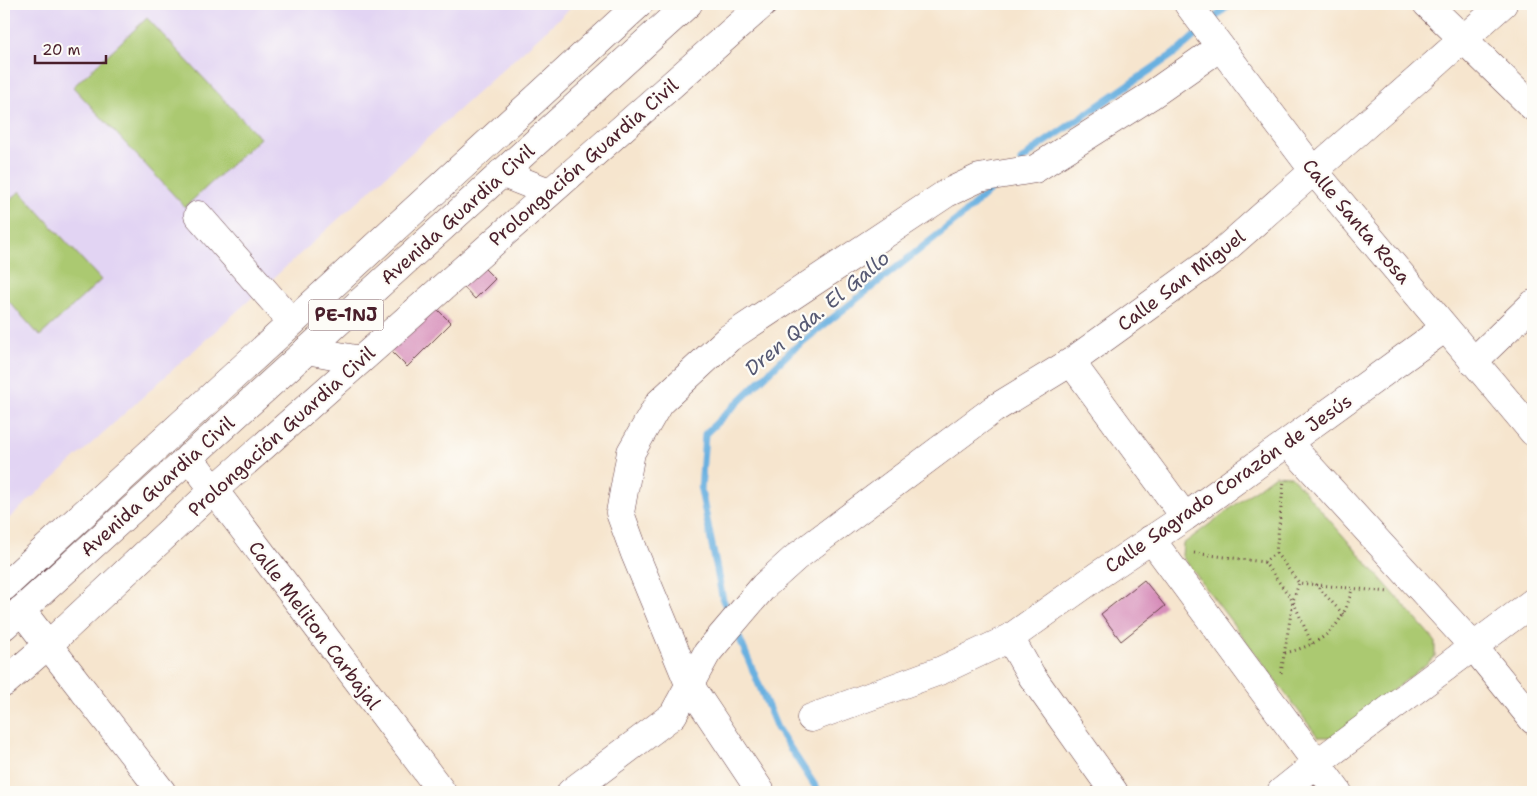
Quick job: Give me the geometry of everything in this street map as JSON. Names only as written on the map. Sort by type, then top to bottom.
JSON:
[{"type":"main road","name":"Avenida Guardia Civil","points":[[4,587],[639,4]]},
{"type":"main road","name":"Avenida Guardia Civil","points":[[12,618],[688,4]]},
{"type":"main road","name":"Prolongación Guardia Civil","points":[[4,683],[48,646],[214,490],[548,192],[763,4]]},
{"type":"main road","name":"Calle Santa Rosa","points":[[1188,4],[1314,171],[1533,432]]},
{"type":"main road","points":[[1427,4],[1533,107]]},
{"type":"main road","name":"Calle San Miguel","points":[[571,792],[673,715],[707,653],[764,586],[796,558],[994,409],[1071,362],[1215,258],[1271,211],[1463,38],[1504,4]]},
{"type":"main road","points":[[762,792],[689,684],[634,554],[620,513],[630,452],[659,403],[729,338],[947,193],[979,178],[1035,170],[1150,96],[1220,47]]},
{"type":"main road","points":[[501,173],[548,192]]},
{"type":"main road","points":[[198,215],[292,322]]},
{"type":"main road","points":[[1473,362],[1533,304]]},
{"type":"main road","name":"Calle Sagrado Corazón de Jesús","points":[[811,718],[942,670],[1010,638],[1185,517],[1445,328]]},
{"type":"main road","points":[[307,350],[360,360]]},
{"type":"main road","points":[[1071,362],[1185,517]]},
{"type":"main road","points":[[1288,443],[1473,646],[1533,720]]},
{"type":"main road","name":"Calle Meliton Carbajal","points":[[189,457],[442,792]]},
{"type":"main road","points":[[1151,539],[1338,792]]},
{"type":"main road","points":[[1281,792],[1533,602]]},
{"type":"main road","points":[[12,618],[48,646],[162,792]]},
{"type":"main road","points":[[1010,638],[1031,675],[1114,792]]},
{"type":"path","points":[[1278,479],[1290,481]]},
{"type":"path","points":[[1284,480],[1276,553],[1299,583],[1389,592]]},
{"type":"path","points":[[1186,552],[1264,562],[1276,553]]},
{"type":"path","points":[[1264,562],[1293,601],[1312,644]]},
{"type":"path","points":[[1281,675],[1293,601],[1299,583]]},
{"type":"path","points":[[1315,584],[1344,615]]},
{"type":"path","points":[[1383,585],[1395,599]]},
{"type":"path","points":[[1285,653],[1312,644],[1326,636],[1344,615],[1352,589]]},
{"type":"shaded area","points":[[4,4],[575,4],[4,523]]},
{"type":"green space","points":[[147,18],[260,138],[185,207],[73,87]]},
{"type":"green space","points":[[20,191],[101,280],[40,336],[4,296],[4,206]]},
{"type":"green space","points":[[1275,475],[1291,476],[1435,641],[1435,657],[1335,737],[1318,737],[1182,556],[1183,544]]},
{"type":"building","points":[[479,263],[495,279],[475,299],[460,283]]},
{"type":"building","points":[[433,305],[451,323],[407,367],[389,349]]},
{"type":"building","points":[[1144,580],[1165,606],[1121,641],[1101,614]]},
{"type":"waterway","name":"Dren Qda. El Gallo","points":[[1208,24],[1230,4]]},
{"type":"waterway","name":"Dren Qda. El Gallo","points":[[1021,161],[1035,149],[1178,51],[1200,31]]},
{"type":"waterway","name":"Dren Qda. El Gallo","points":[[731,617],[723,600],[701,490],[705,434],[791,351],[963,215],[997,184]]},
{"type":"waterway","name":"Dren Qda. El Gallo","points":[[736,630],[777,728],[819,792]]}]
